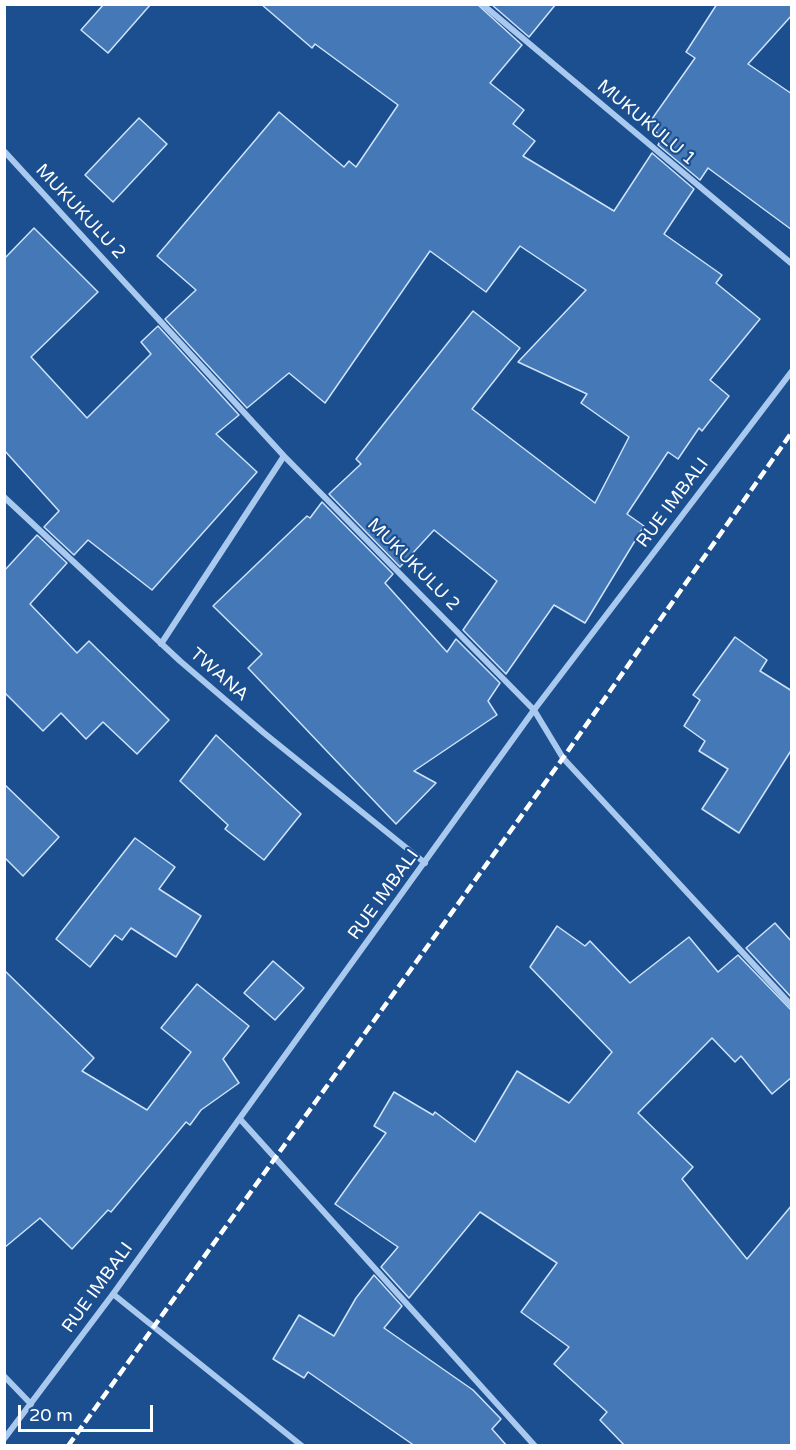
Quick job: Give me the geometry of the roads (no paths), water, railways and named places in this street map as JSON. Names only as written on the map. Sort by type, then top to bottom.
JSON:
[{"type":"street","name":"MUKUKULU 1","points":[[482,4],[792,264]]},
{"type":"street","name":"MUKUKULU 2","points":[[4,151],[284,456],[534,711],[563,758],[792,1006]]},
{"type":"street","name":"RUE IMBALI","points":[[4,1439],[113,1294],[534,711],[792,371]]},
{"type":"street","points":[[161,644],[284,456]]},
{"type":"street","name":"TWANA","points":[[4,497],[161,644],[264,733],[425,863]]},
{"type":"street","points":[[240,1119],[535,1446]]},
{"type":"street","points":[[113,1294],[302,1446]]},
{"type":"street","points":[[4,1376],[31,1404]]},
{"type":"railway","points":[[68,1446],[563,758],[792,432]]}]
